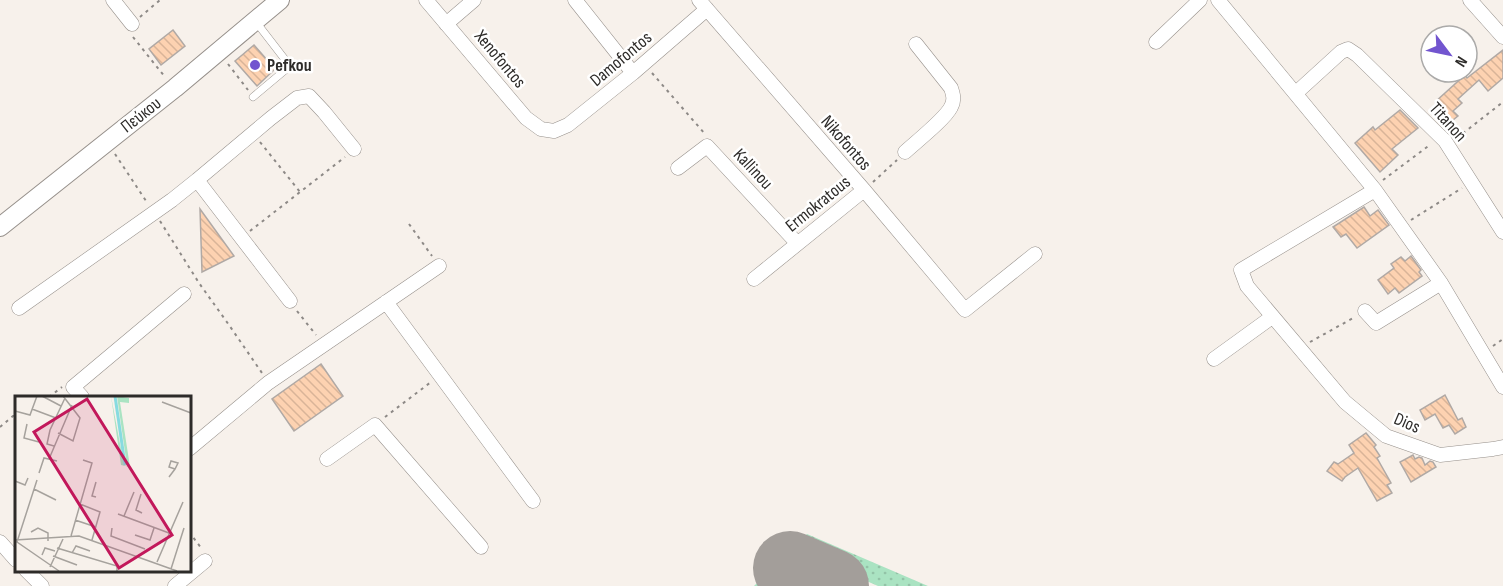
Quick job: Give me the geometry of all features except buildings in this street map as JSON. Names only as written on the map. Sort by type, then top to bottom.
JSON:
[{"type":"main road","name":"Πεύκου","points":[[0,227],[175,88],[280,0]]},
{"type":"street","points":[[113,0],[132,24]]},
{"type":"street","name":"Xenofontos","points":[[426,0],[526,118],[541,129],[554,131]]},
{"type":"street","points":[[446,24],[474,0]]},
{"type":"street","points":[[575,0],[639,69]]},
{"type":"street","points":[[1156,42],[1200,0]]},
{"type":"street","points":[[1218,0],[1374,189],[1441,283],[1503,387]]},
{"type":"street","points":[[1470,0],[1503,37]]},
{"type":"street","name":"Damofontos","points":[[554,131],[568,125],[639,69],[703,5]]},
{"type":"street","name":"Nikofontos","points":[[703,5],[965,310],[1035,254]]},
{"type":"street","points":[[905,152],[946,114],[953,101],[951,88],[916,44]]},
{"type":"street","name":"Titanon","points":[[1296,93],[1341,52],[1348,49],[1357,55],[1444,141],[1503,232]]},
{"type":"street","points":[[19,308],[197,180],[297,98],[309,96],[354,149]]},
{"type":"street","name":"Kallinou","points":[[678,168],[707,146],[797,243]]},
{"type":"street","points":[[197,180],[290,301]]},
{"type":"street","name":"Dios","points":[[1374,189],[1241,270],[1247,286],[1345,402],[1386,436],[1440,455],[1503,447]]},
{"type":"street","name":"Ermokratous","points":[[754,279],[864,190]]},
{"type":"street","points":[[190,447],[268,383],[438,266]]},
{"type":"street","points":[[1365,311],[1376,323],[1441,283]]},
{"type":"street","points":[[81,396],[73,387],[184,294]]},
{"type":"street","points":[[386,302],[533,501]]},
{"type":"street","points":[[1214,359],[1272,316]]},
{"type":"street","points":[[327,459],[375,425],[481,547]]},
{"type":"street","points":[[0,542],[15,559]]},
{"type":"street","points":[[175,586],[205,561]]},
{"type":"lane","points":[[253,97],[290,66],[255,22]]},
{"type":"path","points":[[160,0],[132,24],[133,37],[175,88]]},
{"type":"path","points":[[219,52],[253,97]]},
{"type":"path","points":[[639,69],[706,136],[707,146]]},
{"type":"path","points":[[1374,189],[1503,102]]},
{"type":"path","points":[[253,133],[300,192]]},
{"type":"path","points":[[107,142],[199,283],[268,383]]},
{"type":"path","points":[[241,237],[354,149]]},
{"type":"path","name":"Ermokratous","points":[[864,190],[905,152]]},
{"type":"path","points":[[1401,226],[1471,182]]},
{"type":"path","points":[[409,224],[438,266]]},
{"type":"path","points":[[290,301],[324,346]]},
{"type":"path","points":[[1299,348],[1365,311]]},
{"type":"path","points":[[375,425],[440,375]]},
{"type":"path","points":[[0,427],[15,416]]},
{"type":"path","points":[[190,532],[202,549],[205,561]]},
{"type":"green space","points":[[807,534],[928,586],[878,586],[795,550],[766,580],[778,586],[754,586]]},
{"type":"runway","points":[[790,568],[832,586]]},
{"type":"place","name":"Pefkou","points":[[255,65]]}]
